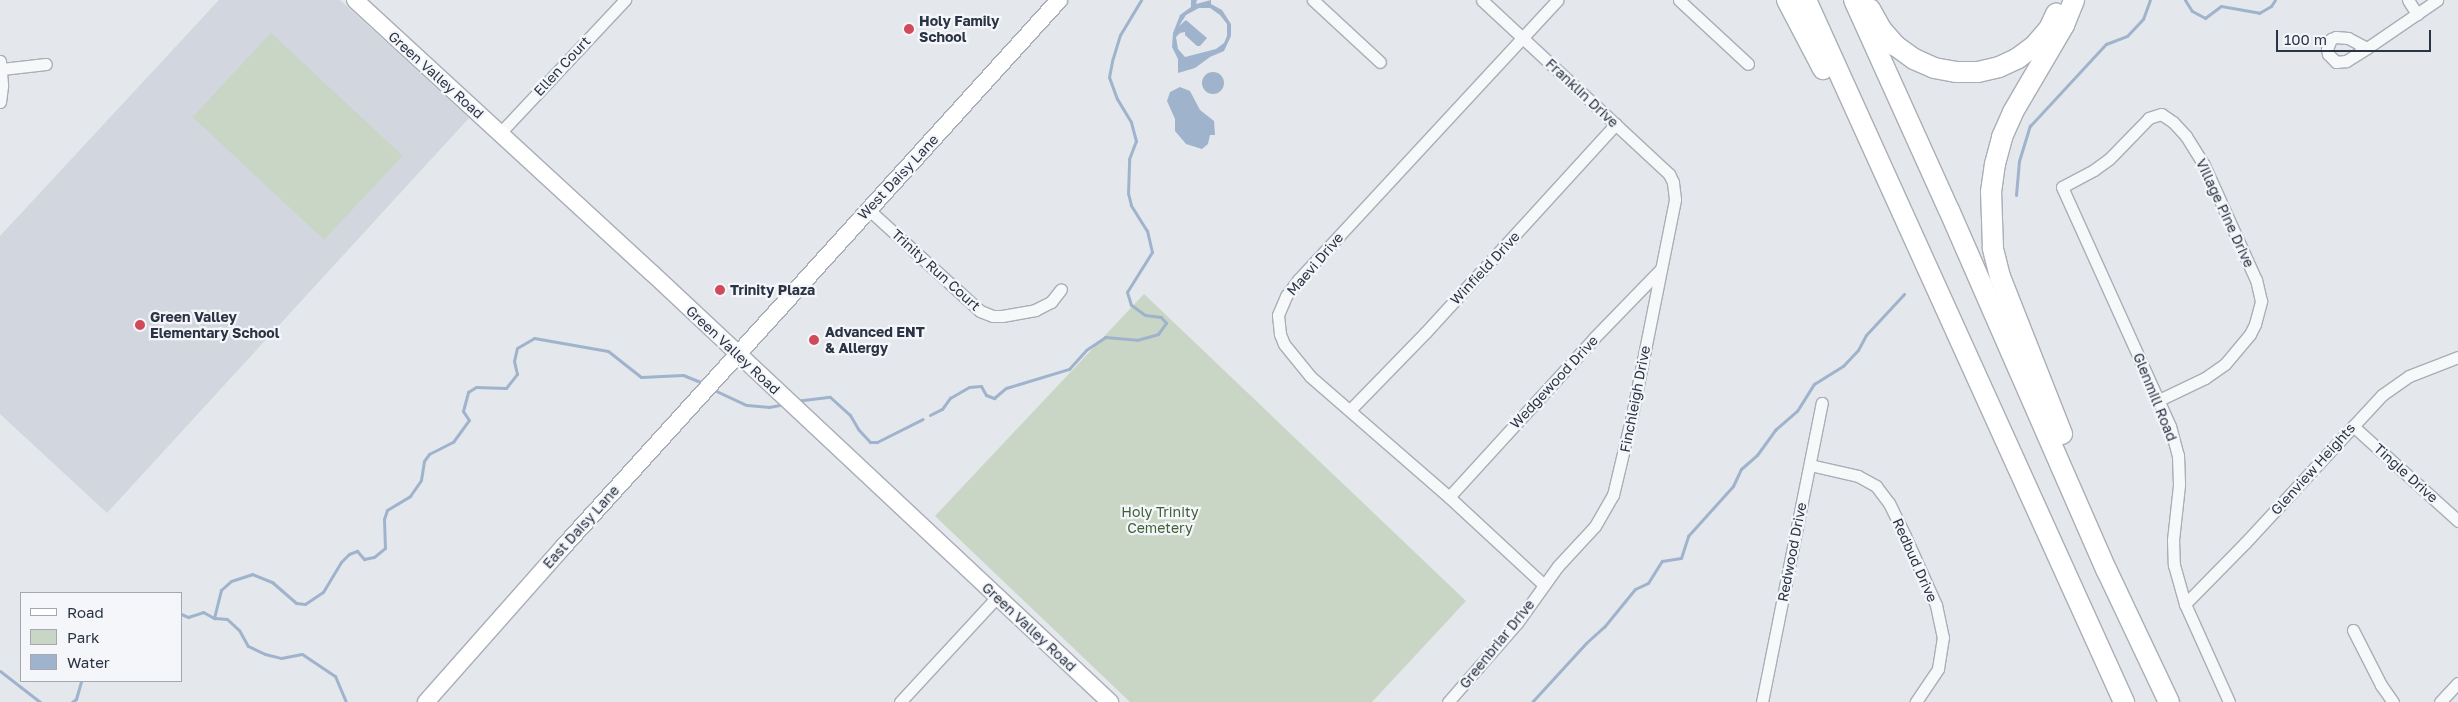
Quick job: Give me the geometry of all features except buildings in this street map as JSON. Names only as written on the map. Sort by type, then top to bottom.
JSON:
[{"type":"highway","points":[[1787,0],[1866,153],[1921,253]]},
{"type":"highway","points":[[1806,0],[2124,702]]},
{"type":"highway","points":[[1854,0],[2169,702]]},
{"type":"highway","points":[[1864,0],[1881,29],[1896,46],[1921,62],[1934,68],[1956,72],[1978,72],[1999,67],[2018,58],[2035,45],[2049,29],[2061,0]]},
{"type":"highway","points":[[2074,0],[2064,24],[2013,112],[2002,137],[1990,192],[1993,248],[2010,306],[2085,490],[2145,650]]},
{"type":"street","name":"Green Valley Road","points":[[355,0],[1110,702]]},
{"type":"street","name":"Ellen Court","points":[[500,133],[625,0]]},
{"type":"street","name":"West Daisy Lane","points":[[739,355],[868,209],[1059,0]]},
{"type":"street","points":[[1313,0],[1380,62]]},
{"type":"street","name":"Franklin Drive","points":[[1482,0],[1668,174],[1675,190]]},
{"type":"street","name":"Maevi Drive","points":[[1544,585],[1449,497],[1310,376],[1284,344],[1280,334],[1278,315],[1284,301],[1299,279],[1557,0]]},
{"type":"street","points":[[1679,0],[1748,64]]},
{"type":"street","points":[[2408,0],[2417,14]]},
{"type":"street","points":[[2367,48],[2437,0]]},
{"type":"street","points":[[0,102],[1,64],[46,64]]},
{"type":"street","name":"Village Pine Drive","points":[[2062,187],[2094,170],[2109,159],[2149,118],[2161,114],[2173,122],[2186,136],[2202,160],[2221,200],[2259,291],[2261,301],[2255,324],[2243,345],[2215,372],[2159,400]]},
{"type":"street","name":"Winfield Drive","points":[[1350,410],[1425,334],[1616,124]]},
{"type":"street","name":"Glenmill Road","points":[[2062,187],[2170,426],[2178,454],[2179,484],[2172,553],[2174,566],[2185,604],[2228,702]]},
{"type":"street","name":"Finchleigh Drive","points":[[1544,585],[1595,526],[1613,495],[1622,461],[1675,198],[1675,190]]},
{"type":"street","name":"Trinity Run Court","points":[[868,209],[980,311],[993,316],[1002,316],[1036,310],[1051,302],[1061,289]]},
{"type":"street","name":"Wedgewood Drive","points":[[1449,497],[1594,338],[1661,269]]},
{"type":"street","name":"East Daisy Lane","points":[[426,702],[739,355]]},
{"type":"street","name":"Glenview Heights","points":[[2185,604],[2245,544],[2390,388],[2409,376],[2458,357]]},
{"type":"street","name":"Redwood Drive","points":[[1762,702],[1822,403]]},
{"type":"street","name":"Tingle Drive","points":[[2353,426],[2458,521]]},
{"type":"street","name":"Redbud Drive","points":[[1810,465],[1858,476],[1876,486],[1889,503],[1924,579],[1940,616],[1943,648],[1933,679],[1916,702]]},
{"type":"street","name":"Greenbriar Drive","points":[[1448,702],[1517,623],[1544,585]]},
{"type":"street","points":[[900,702],[996,597]]},
{"type":"street","points":[[2354,630],[2381,685],[2393,702]]},
{"type":"street","points":[[2440,702],[2458,683]]},
{"type":"shaded area","name":"Green Valley Elementary School","points":[[219,0],[340,0],[469,118],[107,513],[0,414],[0,236]]},
{"type":"green space","points":[[271,33],[403,156],[324,240],[193,117]]},
{"type":"green space","name":"Holy Trinity Cemetery","points":[[1144,294],[1466,601],[1372,702],[1130,702],[935,516]]},
{"type":"water","points":[[1191,0],[1197,0],[1196,4],[1211,0],[1211,4],[1222,10],[1231,24],[1231,36],[1224,51],[1210,57],[1195,68],[1178,73],[1178,59],[1172,47],[1173,33],[1180,15],[1191,7]],"holes":[[[1199,8],[1210,8],[1220,15],[1227,24],[1227,36],[1224,43],[1216,49],[1185,57],[1178,49],[1176,37],[1180,33],[1185,32],[1185,35],[1197,46],[1200,46],[1207,38],[1186,20],[1179,26],[1186,15]]]},
{"type":"water","points":[[1213,72],[1221,75],[1224,83],[1221,91],[1213,94],[1205,91],[1202,83],[1205,75]]},
{"type":"water","points":[[1180,87],[1190,91],[1200,110],[1214,121],[1215,135],[1210,135],[1208,144],[1202,149],[1186,144],[1175,131],[1175,119],[1167,101],[1170,92]]},
{"type":"waterway","points":[[930,415],[942,409],[950,398],[969,387],[981,386],[986,395],[994,398],[1006,388],[1069,369],[1086,350],[1105,337],[1137,340],[1158,334],[1166,323],[1161,317],[1145,315],[1131,305],[1127,292],[1152,252],[1147,231],[1131,205],[1128,193],[1129,159],[1136,141],[1131,122],[1117,99],[1109,77],[1120,35],[1141,0]]},
{"type":"waterway","points":[[2016,195],[2019,161],[2030,126],[2106,44],[2127,36],[2143,19],[2150,0]]},
{"type":"waterway","points":[[2185,0],[2192,11],[2205,18],[2221,6],[2259,13],[2271,6],[2275,0]]},
{"type":"waterway","points":[[1532,702],[1586,643],[1604,627],[1635,589],[1648,583],[1662,561],[1681,558],[1688,536],[1733,486],[1741,469],[1757,455],[1775,430],[1797,411],[1814,384],[1843,366],[1858,350],[1866,335],[1904,294]]},
{"type":"waterway","points":[[214,618],[221,590],[231,581],[252,574],[272,582],[296,603],[305,604],[323,592],[341,562],[349,554],[357,551],[364,559],[374,557],[385,548],[384,519],[387,510],[410,496],[421,480],[424,461],[429,454],[453,442],[469,420],[463,411],[468,392],[476,387],[506,388],[517,374],[514,361],[517,348],[534,338],[608,351],[641,377],[683,375],[705,384]]},
{"type":"waterway","points":[[712,389],[747,405],[769,407],[785,404]]},
{"type":"waterway","points":[[795,401],[830,397],[850,415],[858,429],[870,442],[877,442],[923,419]]},
{"type":"waterway","points":[[182,614],[188,617],[203,612],[214,618],[227,619],[239,630],[248,646],[265,654],[281,658],[302,654],[335,676],[346,702]]},
{"type":"waterway","points":[[0,671],[40,702]]},
{"type":"waterway","points":[[72,702],[76,699],[81,682]]},
{"type":"place","name":"Holy Family School","points":[[909,29]]},
{"type":"place","name":"Trinity Plaza","points":[[720,290]]},
{"type":"place","name":"Green Valley Elementary School","points":[[140,325]]},
{"type":"place","name":"Advanced ENT & Allergy","points":[[814,340]]}]
